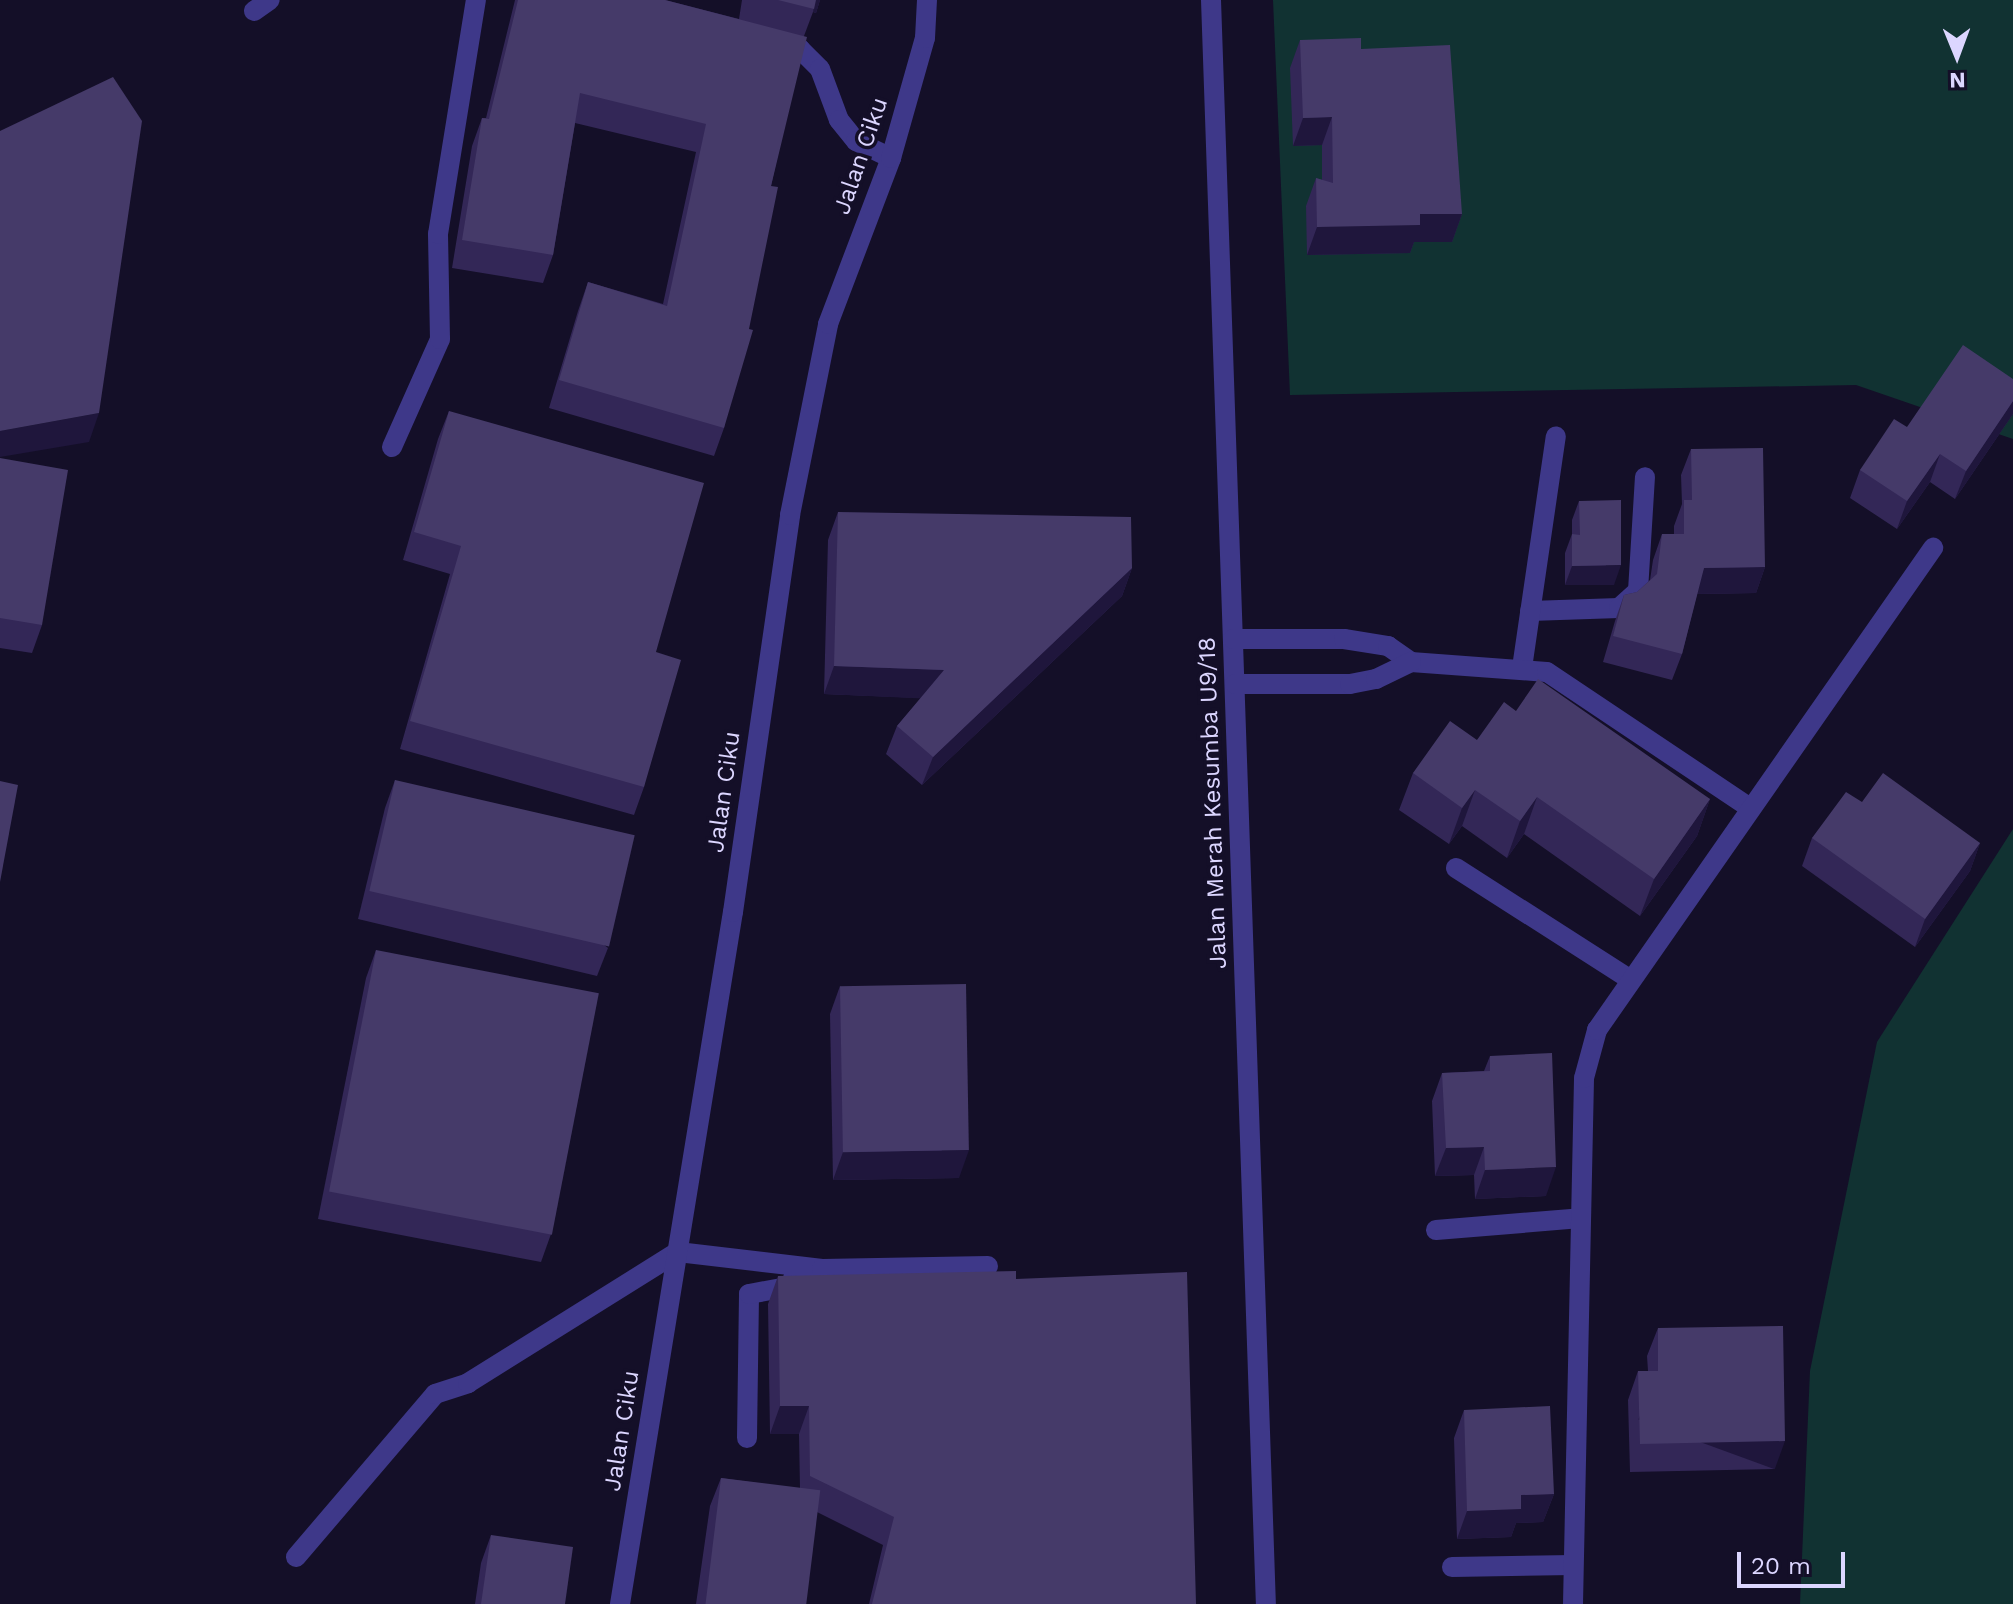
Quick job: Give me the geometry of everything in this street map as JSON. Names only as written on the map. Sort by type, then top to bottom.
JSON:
[{"type":"street","points":[[392,447],[440,339],[438,234],[476,0]]},
{"type":"street","name":"Jalan Ciku","points":[[620,1604],[678,1252],[790,515],[828,324],[891,158],[925,38],[927,0]]},
{"type":"street","name":"Jalan Merah Kesumba U9/18","points":[[1211,0],[1266,1604]]},
{"type":"street","points":[[757,36],[800,49],[820,69],[839,120],[856,141],[891,158]]},
{"type":"street","points":[[1522,668],[1556,436]]},
{"type":"street","points":[[1530,611],[1619,608],[1638,591],[1645,477]]},
{"type":"street","points":[[1573,1604],[1587,1059],[1597,1030],[1933,548]]},
{"type":"street","points":[[1233,639],[1344,639],[1388,646],[1411,662]]},
{"type":"street","points":[[1235,684],[1350,684],[1376,679],[1411,662],[1547,672],[1750,808]]},
{"type":"street","points":[[1456,868],[1631,980]]},
{"type":"street","points":[[1436,1230],[1581,1218]]},
{"type":"street","points":[[296,1557],[435,1394],[468,1383],[678,1252],[794,1266],[988,1266]]},
{"type":"street","points":[[747,1438],[749,1294],[792,1286],[794,1266]]},
{"type":"street","points":[[1452,1567],[1573,1565]]},
{"type":"green space","points":[[1273,0],[2013,0],[2013,439],[1856,385],[1290,395]]},
{"type":"green space","points":[[2013,829],[2013,1604],[1800,1604],[1810,1371],[1877,1042]]},
{"type":"building","points":[[518,0],[665,0],[807,37],[771,186],[778,187],[749,329],[753,330],[724,428],[559,380],[588,282],[667,306],[706,124],[580,93],[553,255],[462,240],[482,118],[489,119]]},
{"type":"building","points":[[778,0],[816,0],[814,9]]},
{"type":"building","points":[[1361,38],[1361,49],[1450,45],[1462,214],[1420,214],[1420,225],[1317,227],[1316,178],[1333,183],[1332,117],[1303,118],[1300,40]]},
{"type":"building","points":[[113,77],[142,121],[99,413],[0,431],[0,131]]},
{"type":"building","points":[[1963,345],[2013,379],[2013,401],[1966,471],[1940,454],[1907,501],[1860,470],[1894,419],[1907,427]]},
{"type":"building","points":[[449,411],[704,483],[656,652],[681,660],[644,787],[410,721],[461,546],[414,532]]},
{"type":"building","points":[[1763,448],[1765,567],[1704,568],[1682,654],[1613,636],[1624,595],[1637,592],[1657,574],[1662,534],[1684,534],[1684,500],[1692,500],[1691,449]]},
{"type":"building","points":[[0,458],[68,470],[42,625],[0,618]]},
{"type":"building","points":[[1621,500],[1621,565],[1572,566],[1572,534],[1580,535],[1579,501]]},
{"type":"building","points":[[838,512],[1131,517],[1132,568],[933,757],[897,726],[944,670],[834,666]]},
{"type":"building","points":[[1538,679],[1710,799],[1654,879],[1537,797],[1520,821],[1475,790],[1462,808],[1413,773],[1450,721],[1477,740],[1504,702],[1516,711]]},
{"type":"building","points":[[1883,773],[1980,843],[1925,919],[1812,838],[1846,792],[1862,802]]},
{"type":"building","points":[[395,780],[635,835],[609,946],[369,891]]},
{"type":"building","points":[[0,781],[18,785],[0,882]]},
{"type":"building","points":[[376,950],[599,993],[552,1235],[329,1191]]},
{"type":"building","points":[[966,984],[969,1150],[843,1152],[840,986]]},
{"type":"building","points":[[1552,1053],[1556,1167],[1485,1170],[1484,1147],[1446,1148],[1442,1073],[1490,1071],[1490,1056]]},
{"type":"building","points":[[1016,1271],[1016,1279],[1187,1272],[1196,1604],[872,1604],[894,1517],[810,1476],[809,1406],[780,1406],[778,1276]]},
{"type":"building","points":[[1783,1326],[1785,1441],[1640,1444],[1638,1371],[1658,1371],[1658,1328]]},
{"type":"building","points":[[1550,1406],[1554,1494],[1521,1495],[1521,1509],[1467,1511],[1464,1410]]},
{"type":"building","points":[[721,1478],[820,1490],[806,1604],[706,1604]]},
{"type":"building","points":[[491,1535],[573,1547],[565,1604],[481,1604]]}]
